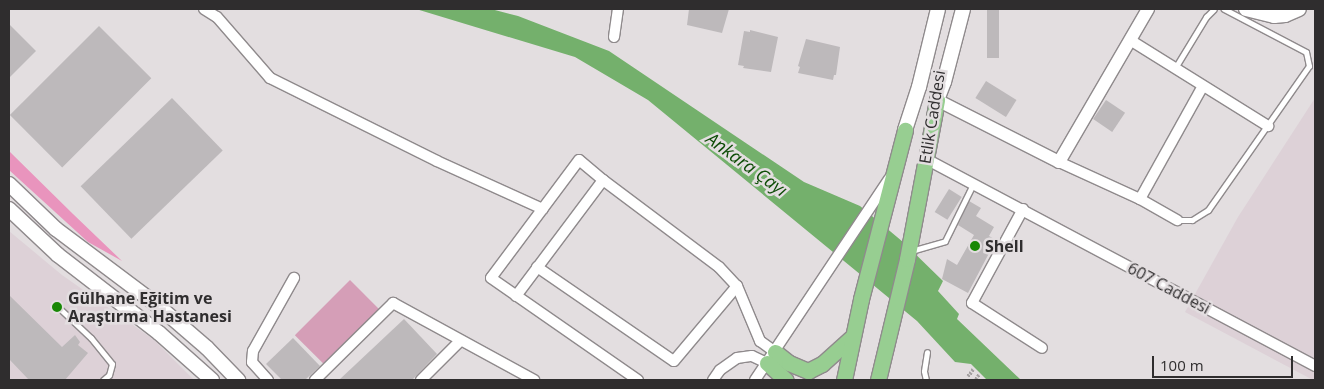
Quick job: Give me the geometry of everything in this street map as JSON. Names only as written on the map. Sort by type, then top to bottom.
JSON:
[{"type":"main road","points":[[905,130],[928,9]]},
{"type":"main road","name":"Etlik Caddesi","points":[[852,336],[894,170],[919,87],[938,9]]},
{"type":"main road","name":"Etlik Caddesi","points":[[878,380],[908,252],[937,100],[940,62],[953,9]]},
{"type":"main road","points":[[937,100],[944,82],[963,9]]},
{"type":"main road","points":[[1246,9],[1274,16],[1285,15],[1299,9]]},
{"type":"main road","points":[[9,184],[56,229],[156,304],[206,348],[238,380]]},
{"type":"main road","points":[[9,209],[51,250],[160,333],[212,380]]},
{"type":"main road","points":[[771,357],[808,371],[822,364],[852,336]]},
{"type":"main road","points":[[844,380],[852,336]]},
{"type":"main road","points":[[771,357],[786,380]]},
{"type":"street","points":[[204,9],[217,17],[270,78],[437,161],[542,209]]},
{"type":"street","points":[[614,37],[618,9]]},
{"type":"street","points":[[1059,162],[1148,9]]},
{"type":"street","points":[[1130,40],[1268,126]]},
{"type":"street","points":[[1140,199],[1203,86]]},
{"type":"street","points":[[937,100],[1059,162],[1140,199],[1177,220]]},
{"type":"street","name":"607 Caddesi","points":[[926,159],[1315,366]]},
{"type":"street","points":[[638,380],[491,278],[579,160],[719,267],[737,286],[760,341],[771,357]]},
{"type":"street","points":[[755,380],[894,170]]},
{"type":"street","points":[[516,296],[603,180]]},
{"type":"street","points":[[1023,209],[972,303],[1042,348]]},
{"type":"street","points":[[537,267],[674,361],[737,286]]},
{"type":"street","points":[[268,380],[252,362],[253,351],[294,278]]},
{"type":"street","points":[[315,380],[393,303],[518,377],[534,380]]},
{"type":"street","points":[[421,380],[460,341]]},
{"type":"street","points":[[713,380],[720,370],[737,358],[752,356],[771,357]]},
{"type":"lane","points":[[1175,68],[1206,18],[1214,9]]},
{"type":"lane","points":[[1177,220],[1192,220],[1208,210],[1309,66],[1306,52],[1224,9]]},
{"type":"lane","points":[[908,252],[945,241],[974,183]]},
{"type":"lane","points":[[57,306],[91,338],[112,364],[109,375],[103,380]]},
{"type":"lane","points":[[926,380],[927,352]]},
{"type":"path","points":[[978,380],[970,370],[983,380]]},
{"type":"path","points":[[967,374],[973,380]]},
{"type":"shaded area","points":[[1315,98],[1315,380],[1313,380],[1185,312],[1238,217]]},
{"type":"shaded area","points":[[9,151],[122,261],[88,242],[9,170]]},
{"type":"shaded area","name":"Gülhane Eğitim ve Araştırma Hastanesi","points":[[9,231],[62,275],[154,340],[194,380],[9,380]]},
{"type":"shaded area","points":[[350,280],[380,310],[325,365],[295,335]]},
{"type":"water","name":"Ankara Çayı","points":[[416,9],[491,9],[518,16],[609,51],[804,182],[860,206],[903,242],[943,281],[938,291],[959,314],[957,319],[1021,380],[987,380],[971,364],[955,362],[917,321],[648,100],[575,57]]},
{"type":"building","points":[[689,9],[729,9],[722,33],[687,25]]},
{"type":"building","points":[[987,9],[999,9],[999,58],[987,58]]},
{"type":"building","points":[[9,24],[36,51],[9,78]]},
{"type":"building","points":[[99,26],[151,78],[62,167],[10,115]]},
{"type":"building","points":[[750,30],[778,37],[771,72],[743,68],[744,66],[738,65],[744,31],[750,32]]},
{"type":"building","points":[[806,39],[840,47],[836,75],[834,75],[833,80],[798,73],[800,67],[798,66]]},
{"type":"building","points":[[986,81],[1017,100],[1006,117],[975,98]]},
{"type":"building","points":[[172,98],[223,151],[131,239],[81,186]]},
{"type":"building","points":[[1106,100],[1125,113],[1112,132],[1093,119]]},
{"type":"building","points":[[949,189],[962,197],[947,220],[935,212]]},
{"type":"building","points":[[969,201],[981,208],[976,216],[994,227],[989,236],[996,240],[968,293],[942,279],[947,259],[957,265],[974,235],[958,225]]},
{"type":"building","points":[[9,295],[62,347],[75,335],[80,342],[78,345],[88,353],[65,380],[29,380],[9,359]]},
{"type":"building","points":[[404,319],[437,354],[412,380],[339,380]]},
{"type":"building","points":[[293,338],[320,366],[305,380],[282,380],[266,364]]},
{"type":"place","name":"Shell","points":[[975,246]]},
{"type":"place","name":"Gülhane Eğitim ve Araştırma Hastanesi","points":[[57,307]]}]
